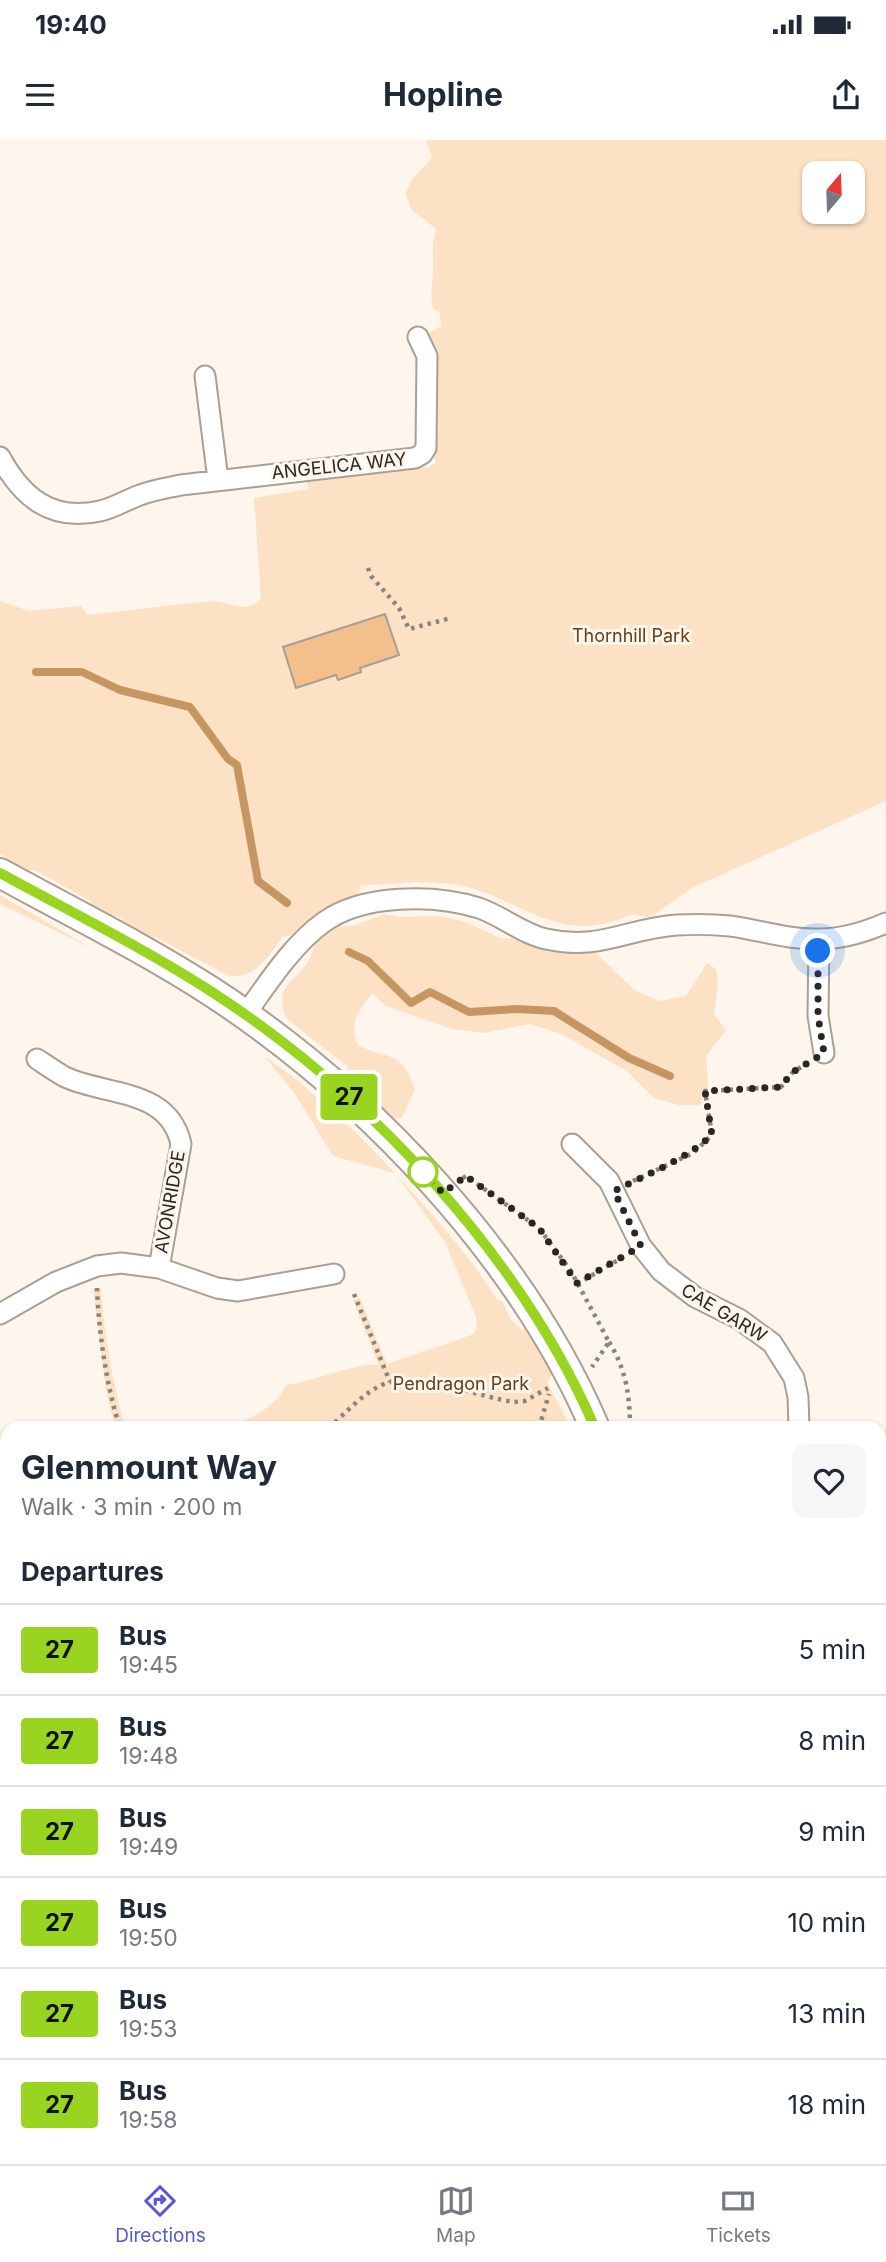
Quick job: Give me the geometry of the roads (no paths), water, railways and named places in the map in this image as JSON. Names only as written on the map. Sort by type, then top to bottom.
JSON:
[{"type":"street","name":"ANGELICA WAY","points":[[0,457],[16,485],[44,507],[60,512],[99,512],[157,489],[415,458],[426,448],[427,356],[418,337]]},
{"type":"street","points":[[205,376],[218,480]]},
{"type":"street","points":[[0,873],[143,951],[245,1015],[342,1091],[443,1193],[495,1259],[538,1323],[570,1377],[592,1421]]},
{"type":"street","points":[[245,1015],[297,948],[325,921],[346,911],[389,900],[416,898],[459,903],[479,908],[543,938],[569,943],[608,940],[661,927],[703,924],[819,940],[851,935],[886,923]]},
{"type":"street","points":[[819,940],[818,1016],[824,1053]]},
{"type":"street","name":"AVONRIDGE","points":[[37,1059],[66,1077],[131,1095],[155,1105],[169,1116],[178,1129],[181,1144],[159,1268]]},
{"type":"street","name":"CAE GARW","points":[[572,1144],[598,1169],[614,1191],[641,1246],[676,1284],[716,1309],[739,1319],[772,1343],[794,1378],[799,1421]]},
{"type":"street","name":"AVONRIDGE","points":[[1,1310],[56,1282],[97,1266],[121,1264],[159,1268],[217,1288],[238,1291],[334,1274]]},
{"type":"waterway","points":[[36,672],[82,672],[120,690],[190,707],[228,759],[237,765],[258,881],[287,903]]},
{"type":"waterway","points":[[349,952],[368,961],[411,1003],[430,992],[469,1012],[517,1009],[554,1011],[629,1058],[670,1076]]},
{"type":"park label","name":"Thornhill Park","points":[[631,636]]},
{"type":"park label","name":"Pendragon Park","points":[[461,1384]]}]
